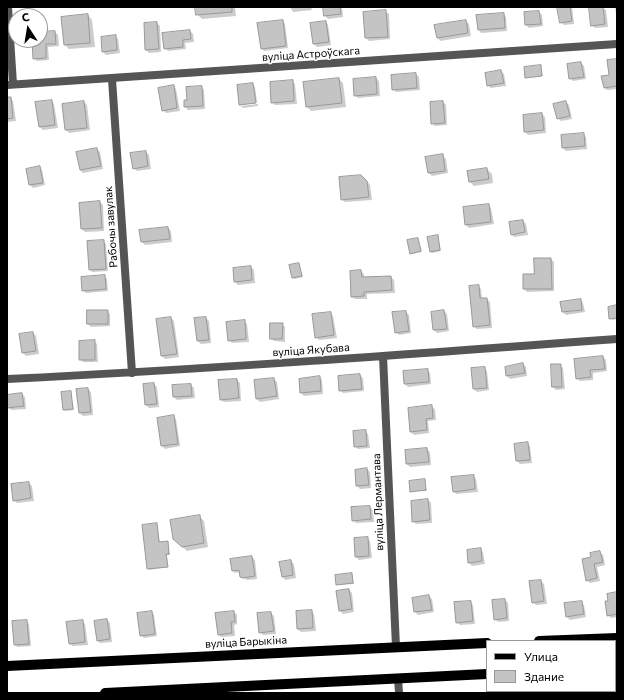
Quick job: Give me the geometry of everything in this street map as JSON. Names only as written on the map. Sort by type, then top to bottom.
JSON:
[{"type":"main road","points":[[565,640],[617,638]]},
{"type":"main road","name":"вуліца Барыкіна","points":[[7,666],[486,643]]},
{"type":"main road","points":[[105,693],[486,674]]},
{"type":"street","points":[[8,7],[10,84]]},
{"type":"street","name":"вуліца Астроўскага","points":[[10,84],[112,79],[617,44]]},
{"type":"street","name":"Рабочы завулак","points":[[112,79],[132,373]]},
{"type":"street","name":"вуліца Якубава","points":[[7,379],[132,373],[617,339]]},
{"type":"street","name":"вуліца Лермантава","points":[[383,356],[396,647]]},
{"type":"street","points":[[398,678],[399,693]]},
{"type":"building","points":[[195,7],[232,7],[232,12],[196,15]]},
{"type":"building","points":[[323,7],[340,7],[341,14],[324,16]]},
{"type":"building","points":[[557,7],[570,7],[572,21],[560,23]]},
{"type":"building","points":[[589,7],[603,7],[605,24],[591,26]]},
{"type":"building","points":[[386,10],[388,37],[365,38],[363,12]]},
{"type":"building","points":[[539,11],[541,24],[525,25],[524,12]]},
{"type":"building","points":[[504,13],[505,28],[478,30],[476,15]]},
{"type":"building","points":[[88,14],[90,43],[64,45],[61,17]]},
{"type":"building","points":[[283,20],[286,46],[261,49],[257,23]]},
{"type":"building","points":[[466,20],[468,33],[437,38],[434,25]]},
{"type":"building","points":[[326,21],[329,42],[313,44],[310,23]]},
{"type":"building","points":[[157,22],[159,49],[145,50],[144,23]]},
{"type":"building","points":[[190,30],[191,39],[183,40],[183,47],[164,49],[162,33]]},
{"type":"building","points":[[48,31],[55,31],[56,44],[48,44]]},
{"type":"building","points":[[116,35],[117,50],[102,52],[101,37]]},
{"type":"building","points":[[32,48],[46,48],[46,58],[33,59]]},
{"type":"building","points":[[617,59],[617,86],[604,88],[601,76],[609,75],[607,60]]},
{"type":"building","points":[[581,62],[584,77],[569,79],[567,64]]},
{"type":"building","points":[[541,65],[542,76],[525,78],[524,67]]},
{"type":"building","points":[[501,70],[504,83],[487,86],[485,73]]},
{"type":"building","points":[[416,73],[417,88],[392,90],[391,75]]},
{"type":"building","points":[[376,77],[377,94],[354,96],[353,79]]},
{"type":"building","points":[[339,78],[342,103],[306,107],[303,82]]},
{"type":"building","points":[[293,80],[294,101],[271,103],[270,82]]},
{"type":"building","points":[[253,83],[256,103],[239,105],[237,85]]},
{"type":"building","points":[[174,85],[177,108],[162,111],[158,88]]},
{"type":"building","points":[[202,86],[203,106],[184,107],[184,100],[187,100],[186,87]]},
{"type":"building","points":[[7,97],[11,97],[13,118],[7,119]]},
{"type":"building","points":[[52,100],[55,125],[39,127],[35,102]]},
{"type":"building","points":[[84,101],[87,128],[65,130],[62,104]]},
{"type":"building","points":[[443,101],[445,123],[431,124],[430,102]]},
{"type":"building","points":[[566,101],[570,116],[557,119],[553,104]]},
{"type":"building","points":[[542,113],[544,130],[524,132],[523,115]]},
{"type":"building","points":[[584,133],[585,146],[562,148],[561,135]]},
{"type":"building","points":[[97,148],[101,166],[80,170],[76,152]]},
{"type":"building","points":[[146,151],[148,166],[133,169],[130,153]]},
{"type":"building","points":[[443,154],[445,171],[428,173],[425,157]]},
{"type":"building","points":[[40,166],[43,183],[29,185],[26,169]]},
{"type":"building","points":[[487,168],[489,179],[469,182],[467,171]]},
{"type":"building","points":[[361,175],[367,181],[369,197],[341,200],[339,177]]},
{"type":"building","points":[[100,201],[102,228],[81,229],[79,203]]},
{"type":"building","points":[[489,204],[491,222],[465,225],[463,207]]},
{"type":"building","points":[[523,220],[525,232],[511,235],[509,222]]},
{"type":"building","points":[[168,227],[170,239],[141,242],[139,230]]},
{"type":"building","points":[[438,235],[440,250],[430,252],[427,237]]},
{"type":"building","points":[[418,238],[421,251],[410,254],[407,240]]},
{"type":"building","points":[[104,240],[106,269],[89,270],[87,241]]},
{"type":"building","points":[[534,258],[551,258],[552,289],[523,289],[523,274],[534,274]]},
{"type":"building","points":[[299,263],[302,276],[292,278],[289,265]]},
{"type":"building","points":[[251,266],[252,280],[234,282],[233,268]]},
{"type":"building","points":[[361,270],[362,277],[391,276],[392,290],[364,292],[364,296],[351,297],[350,271]]},
{"type":"building","points":[[105,275],[106,289],[82,291],[81,277]]},
{"type":"building","points":[[479,285],[480,298],[487,298],[490,325],[473,327],[469,286]]},
{"type":"building","points":[[581,299],[582,310],[562,312],[560,302]]},
{"type":"building","points":[[617,305],[617,318],[609,319],[608,307]]},
{"type":"building","points":[[87,310],[108,310],[108,324],[87,324]]},
{"type":"building","points":[[444,310],[447,329],[433,330],[431,312]]},
{"type":"building","points":[[406,311],[409,331],[395,333],[392,312]]},
{"type":"building","points":[[331,312],[334,335],[315,338],[312,314]]},
{"type":"building","points":[[171,317],[177,354],[161,356],[156,319]]},
{"type":"building","points":[[206,317],[209,340],[197,341],[194,318]]},
{"type":"building","points":[[245,320],[246,339],[228,341],[226,322]]},
{"type":"building","points":[[270,323],[283,323],[282,339],[270,339]]},
{"type":"building","points":[[33,332],[36,351],[22,353],[19,334]]},
{"type":"building","points":[[95,340],[95,360],[79,360],[79,341]]},
{"type":"building","points":[[603,356],[605,369],[590,370],[591,377],[576,379],[574,359]]},
{"type":"building","points":[[523,363],[525,373],[506,376],[505,367]]},
{"type":"building","points":[[551,364],[561,364],[562,387],[552,387]]},
{"type":"building","points":[[485,367],[487,388],[473,389],[471,368]]},
{"type":"building","points":[[428,369],[429,382],[404,384],[403,371]]},
{"type":"building","points":[[360,374],[362,389],[339,391],[338,376]]},
{"type":"building","points":[[320,376],[321,391],[300,393],[299,379]]},
{"type":"building","points":[[274,378],[277,396],[256,399],[254,380]]},
{"type":"building","points":[[237,379],[239,398],[220,400],[218,380]]},
{"type":"building","points":[[154,383],[157,404],[145,405],[143,384]]},
{"type":"building","points":[[191,384],[192,396],[173,397],[172,385]]},
{"type":"building","points":[[88,388],[91,412],[79,413],[76,389]]},
{"type":"building","points":[[71,391],[73,409],[63,410],[61,392]]},
{"type":"building","points":[[22,393],[24,406],[7,408],[7,395]]},
{"type":"building","points":[[432,405],[433,418],[426,419],[427,430],[410,432],[408,408]]},
{"type":"building","points":[[174,415],[178,444],[161,446],[157,418]]},
{"type":"building","points":[[366,430],[367,446],[354,447],[353,431]]},
{"type":"building","points":[[528,442],[530,460],[516,461],[514,444]]},
{"type":"building","points":[[427,448],[429,462],[406,464],[405,450]]},
{"type":"building","points":[[367,468],[369,485],[356,486],[355,470]]},
{"type":"building","points":[[474,475],[475,489],[453,492],[451,477]]},
{"type":"building","points":[[425,479],[426,490],[410,492],[409,481]]},
{"type":"building","points":[[29,482],[31,498],[13,501],[11,484]]},
{"type":"building","points":[[428,499],[430,520],[412,522],[411,501]]},
{"type":"building","points":[[370,506],[371,519],[352,521],[351,507]]},
{"type":"building","points":[[200,515],[204,543],[182,547],[173,539],[170,520]]},
{"type":"building","points":[[157,523],[159,542],[168,541],[169,554],[166,554],[168,567],[147,569],[142,525]]},
{"type":"building","points":[[368,537],[369,556],[355,557],[354,538]]},
{"type":"building","points":[[481,548],[482,561],[468,563],[467,550]]},
{"type":"building","points":[[600,551],[603,562],[594,564],[597,578],[586,581],[582,559],[591,557],[590,553]]},
{"type":"building","points":[[252,556],[255,576],[243,578],[240,577],[239,570],[232,571],[230,559]]},
{"type":"building","points":[[291,560],[293,575],[282,577],[279,562]]},
{"type":"building","points":[[352,573],[353,583],[336,585],[335,575]]},
{"type":"building","points":[[541,580],[544,601],[532,603],[529,581]]},
{"type":"building","points":[[349,589],[352,609],[339,611],[336,591]]},
{"type":"building","points":[[617,592],[617,614],[607,616],[605,601],[608,601],[607,594]]},
{"type":"building","points":[[429,595],[432,610],[414,612],[412,598]]},
{"type":"building","points":[[505,599],[507,618],[494,620],[492,600]]},
{"type":"building","points":[[471,601],[473,621],[456,623],[454,602]]},
{"type":"building","points":[[582,601],[584,614],[566,617],[564,603]]},
{"type":"building","points":[[312,610],[313,628],[297,629],[296,611]]},
{"type":"building","points":[[152,611],[155,634],[140,636],[137,613]]},
{"type":"building","points":[[234,611],[235,622],[231,622],[232,633],[218,635],[215,613]]},
{"type":"building","points":[[271,612],[274,631],[259,633],[257,613]]},
{"type":"building","points":[[107,619],[110,639],[97,641],[94,621]]},
{"type":"building","points":[[27,620],[29,644],[14,645],[12,621]]},
{"type":"building","points":[[83,620],[85,642],[69,644],[66,622]]}]
